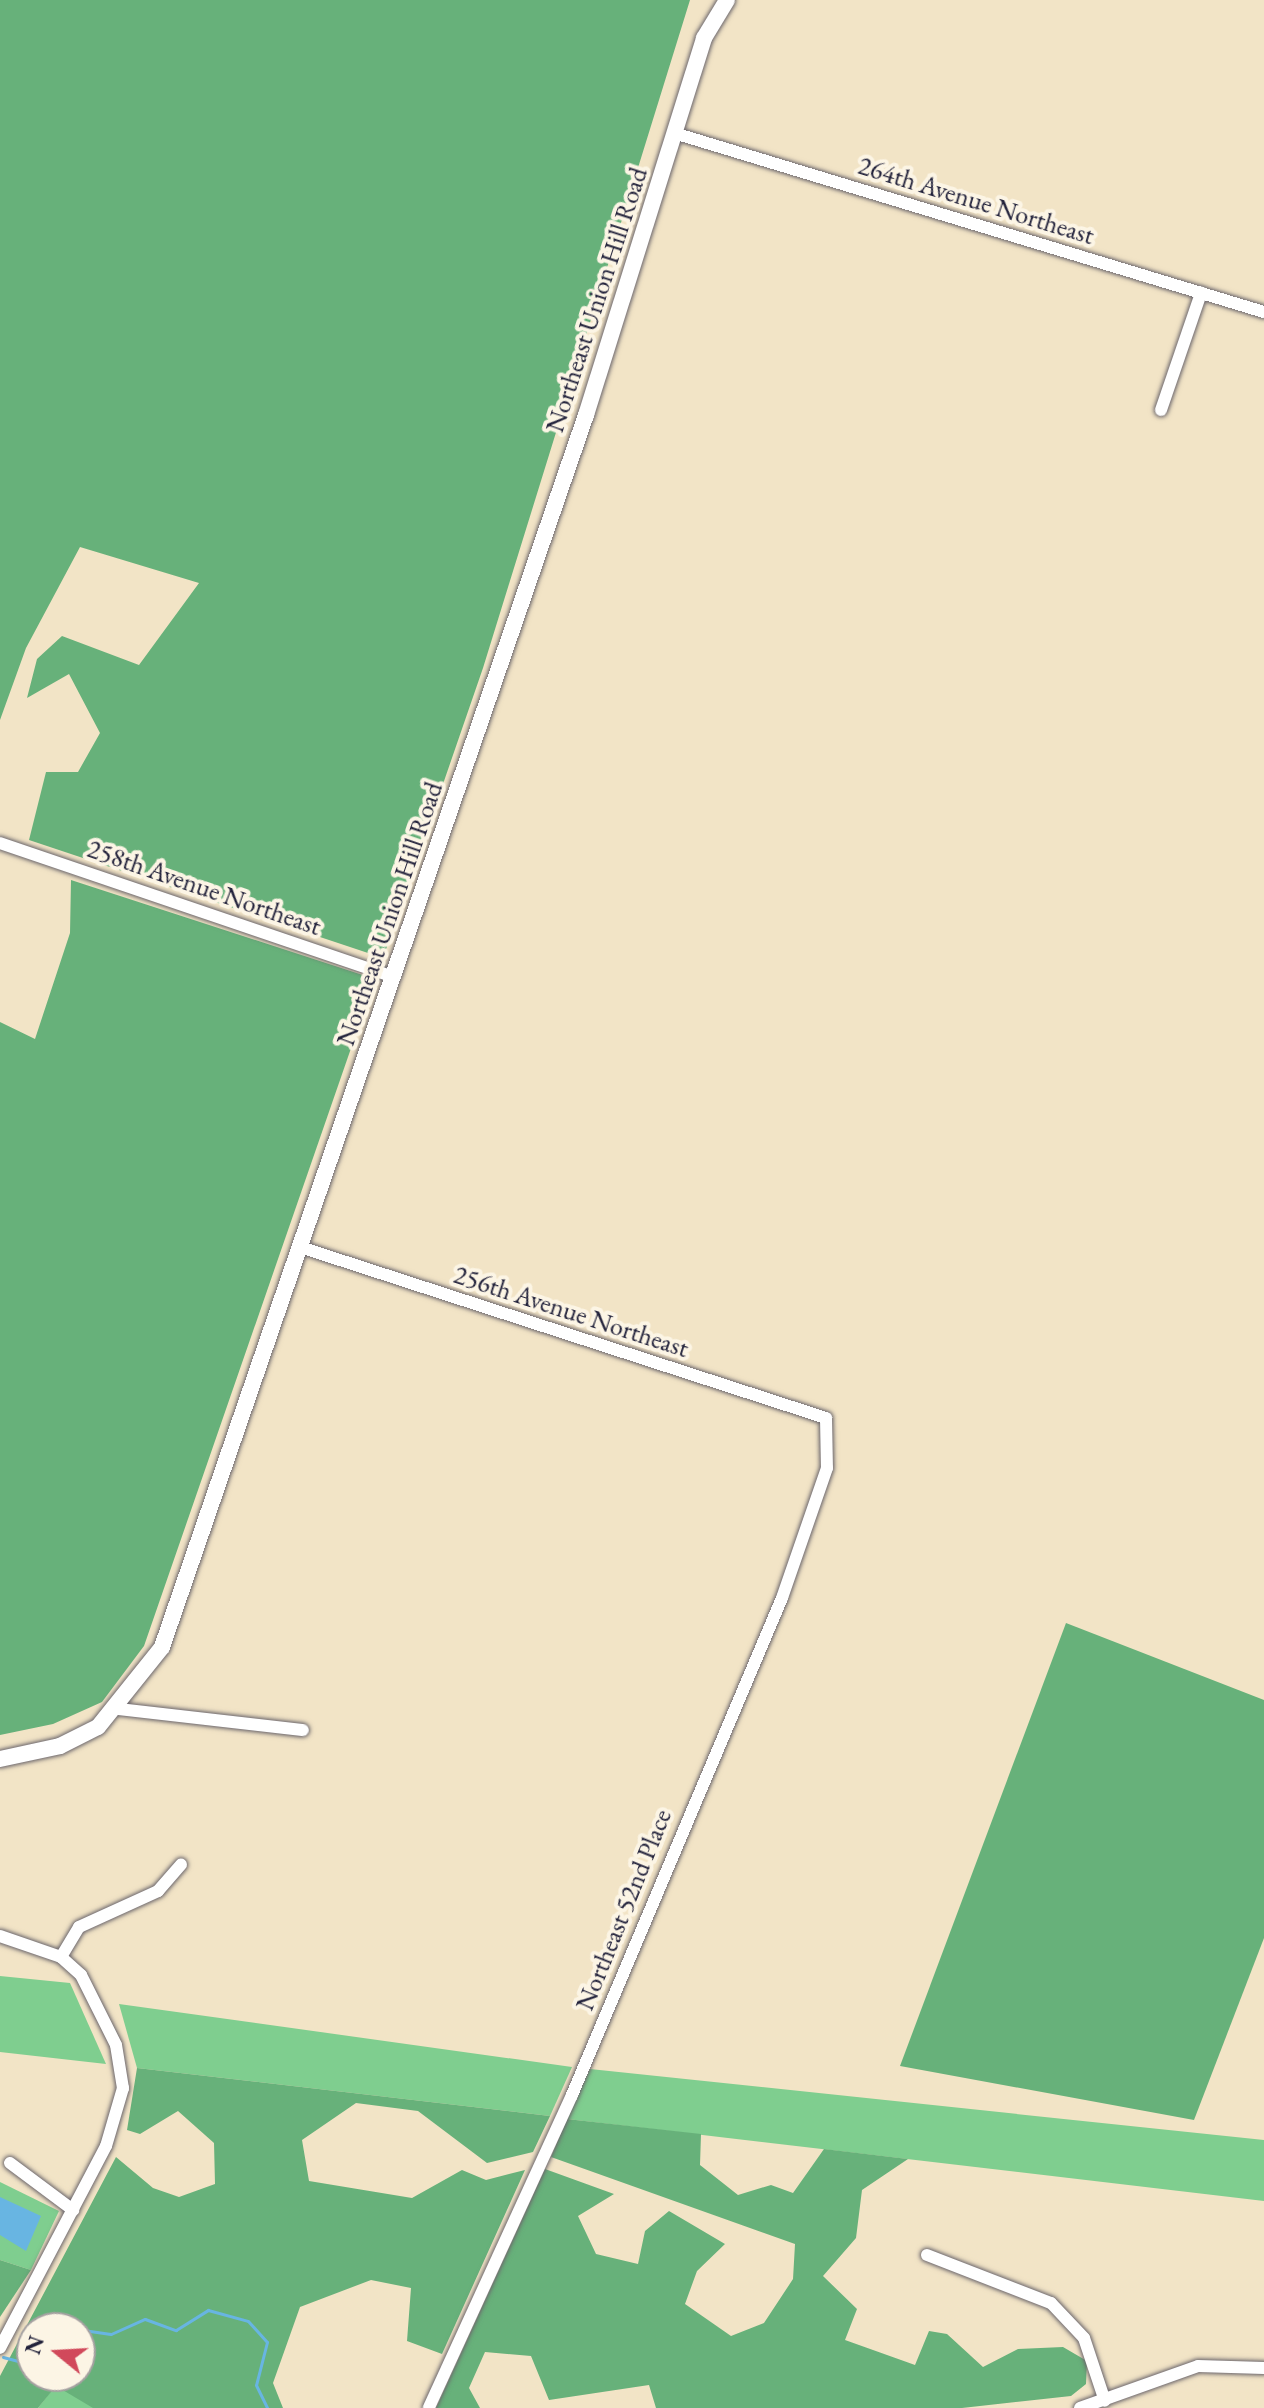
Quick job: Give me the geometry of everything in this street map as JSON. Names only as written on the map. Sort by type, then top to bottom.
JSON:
[{"type":"street","name":"Northeast Union Hill Road","points":[[0,1759],[70,1741],[118,1709],[162,1647],[303,1248],[704,38],[727,0]]},
{"type":"street","name":"264th Avenue Northeast","points":[[674,133],[1264,312]]},
{"type":"street","points":[[1161,410],[1201,293]]},
{"type":"street","name":"258th Avenue Northeast","points":[[0,843],[393,977]]},
{"type":"street","name":"256th Avenue Northeast","points":[[303,1248],[826,1418]]},
{"type":"street","name":"Northeast 52nd Place","points":[[429,2408],[572,2095],[782,1598],[827,1468],[826,1418]]},
{"type":"street","points":[[118,1709],[303,1730]]},
{"type":"street","points":[[61,1957],[79,1927],[158,1891],[181,1865]]},
{"type":"street","points":[[0,1936],[61,1957],[81,1975],[116,2045],[123,2088],[111,2136],[0,2348]]},
{"type":"street","points":[[10,2163],[73,2210]]},
{"type":"street","points":[[927,2255],[1051,2303],[1084,2338],[1105,2401]]},
{"type":"street","points":[[1080,2408],[1198,2366],[1264,2368]]},
{"type":"green space","points":[[0,0],[690,0],[483,668],[383,958],[29,840],[46,772],[78,772],[100,733],[69,674],[27,698],[37,659],[62,636],[139,665],[199,583],[80,547],[26,648],[0,720]]},
{"type":"green space","points":[[71,880],[375,979],[144,1646],[102,1702],[53,1724],[0,1735],[0,1022],[35,1039],[70,933]]},
{"type":"green space","points":[[1066,1623],[1264,1700],[1264,1938],[1194,2120],[900,2066]]},
{"type":"green space","points":[[0,1976],[70,1983],[106,2064],[0,2052]]},
{"type":"green space","points":[[119,2004],[572,2067],[550,2116],[137,2068]]},
{"type":"green space","points":[[137,2068],[550,2116],[533,2152],[487,2163],[418,2111],[356,2103],[302,2140],[309,2181],[412,2198],[462,2170],[486,2180],[525,2170],[442,2354],[407,2341],[411,2288],[371,2280],[300,2307],[273,2383],[283,2408],[93,2408],[66,2392],[96,2392],[96,2312],[34,2312],[116,2157],[153,2188],[179,2197],[215,2184],[214,2143],[178,2111],[140,2134],[127,2130]]},
{"type":"green space","points":[[590,2069],[1264,2140],[1264,2201],[567,2119]]},
{"type":"green space","points":[[567,2119],[701,2134],[700,2165],[738,2195],[771,2185],[793,2193],[824,2149],[908,2159],[862,2190],[856,2238],[823,2276],[857,2309],[845,2340],[915,2365],[929,2331],[947,2334],[983,2367],[1018,2349],[1063,2347],[1087,2361],[1086,2384],[1071,2396],[962,2408],[656,2408],[649,2385],[549,2400],[531,2356],[485,2352],[469,2388],[480,2408],[436,2408],[545,2169],[614,2194],[578,2216],[596,2254],[638,2264],[645,2231],[669,2211],[725,2244],[697,2271],[685,2304],[731,2336],[764,2323],[793,2279],[795,2244],[551,2157]]},
{"type":"green space","points":[[0,2182],[59,2211],[31,2270],[0,2260]]},
{"type":"green space","points":[[0,2260],[31,2270],[0,2317]]},
{"type":"green space","points":[[16,2346],[16,2392],[51,2392],[38,2408],[0,2408],[0,2376]]},
{"type":"green space","points":[[51,2392],[70,2392],[93,2403],[93,2408],[38,2408]]},
{"type":"water","points":[[0,2197],[41,2216],[26,2251],[0,2235]]},
{"type":"waterway","points":[[96,2332],[111,2334],[145,2319],[176,2330],[208,2310],[248,2321],[267,2342],[256,2385],[267,2408]]},
{"type":"waterway","points":[[3,2357],[16,2361]]}]
